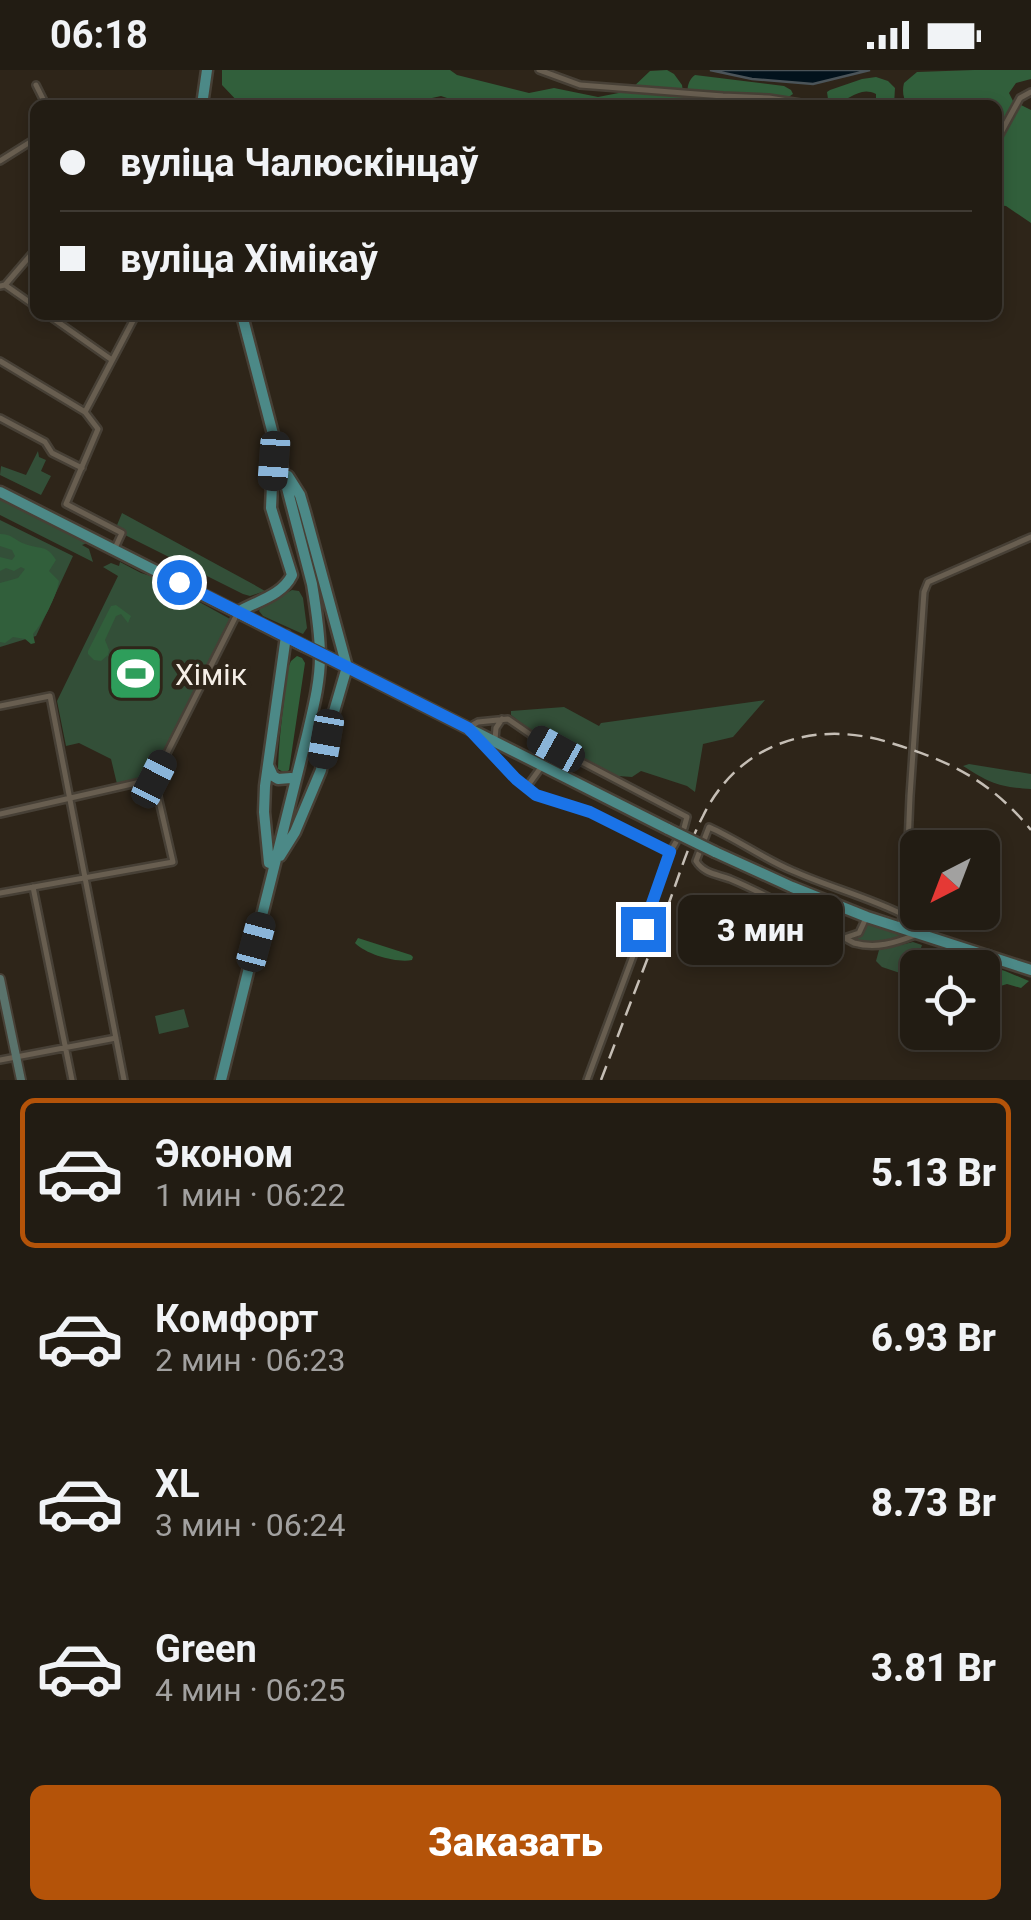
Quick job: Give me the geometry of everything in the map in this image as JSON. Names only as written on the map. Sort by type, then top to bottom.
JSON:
[{"type":"main road","points":[[201,100],[204,70]]},
{"type":"main road","points":[[218,1080],[316,696],[318,627],[312,584],[240,320]]},
{"type":"main road","points":[[238,612],[280,591],[292,575],[271,508],[277,461]]},
{"type":"main road","points":[[272,863],[295,832],[315,786],[347,667],[306,512],[300,495],[277,461]]},
{"type":"main road","points":[[0,492],[715,852],[792,887],[900,928]]},
{"type":"main road","points":[[272,863],[264,812],[286,636]]},
{"type":"main road","points":[[268,764],[278,779],[293,778]]},
{"type":"main road","points":[[293,778],[302,789],[315,786]]},
{"type":"main road","points":[[906,930],[1031,970]]},
{"type":"main road","points":[[0,979],[21,1080]]},
{"type":"street","points":[[539,70],[580,85],[782,100]]},
{"type":"street","points":[[36,85],[44,100]]},
{"type":"street","points":[[1002,131],[1020,98],[1031,92]]},
{"type":"street","points":[[0,161],[30,142]]},
{"type":"street","points":[[30,255],[2,285],[30,303]]},
{"type":"street","points":[[55,320],[112,360]]},
{"type":"street","points":[[85,412],[133,320]]},
{"type":"street","points":[[0,360],[85,412],[98,429],[66,504],[122,533],[114,549]]},
{"type":"street","points":[[0,418],[82,468]]},
{"type":"street","points":[[909,830],[924,592],[928,582],[1031,536]]},
{"type":"street","points":[[0,894],[174,862],[154,779],[238,612]]},
{"type":"street","points":[[0,706],[50,696],[124,1080]]},
{"type":"street","points":[[497,742],[495,732],[502,718]]},
{"type":"street","points":[[670,852],[590,812],[536,795],[468,728],[478,722],[508,718],[534,737],[687,817],[684,828]]},
{"type":"street","points":[[526,788],[542,766]]},
{"type":"street","points":[[0,814],[154,779]]},
{"type":"street","points":[[900,912],[787,869],[709,827],[696,861],[702,870],[742,885],[866,946],[918,934]]},
{"type":"street","points":[[586,1080],[676,842]]},
{"type":"street","points":[[33,886],[72,1080]]},
{"type":"street","points":[[844,938],[858,933],[867,917]]},
{"type":"street","points":[[0,1060],[116,1038]]},
{"type":"green space","points":[[222,70],[450,70],[529,93],[554,88],[598,97],[629,91],[650,71],[667,70],[682,85],[684,100],[450,100],[441,96],[430,100],[236,100],[222,85]]},
{"type":"green space","points":[[1031,70],[1031,79],[1016,83],[1009,93],[1013,101],[1031,110],[1031,223],[1002,206],[1002,100],[905,100],[904,83],[917,72]]},
{"type":"green space","points":[[695,75],[784,86],[793,94],[784,100],[689,100],[690,81]]},
{"type":"green space","points":[[876,77],[888,81],[895,88],[894,100],[876,100],[876,94],[870,92],[843,100],[828,99],[830,90]]},
{"type":"green space","points":[[38,451],[39,457],[46,460],[41,471],[51,476],[41,495],[0,475],[1,466],[26,475]]},
{"type":"green space","points":[[0,499],[87,543],[82,545],[89,549],[93,562],[0,515]]},
{"type":"green space","points":[[122,513],[265,591],[243,594],[115,530]]},
{"type":"green space","points":[[0,520],[73,556],[36,636],[0,647]]},
{"type":"green space","points":[[0,534],[46,549],[56,560],[49,571],[59,581],[58,587],[33,634],[35,643],[13,637],[0,642],[0,583],[18,578],[25,569],[0,571],[0,557],[12,560],[15,556],[12,550],[0,546]]},
{"type":"green space","name":"Хімік","points":[[120,562],[230,619],[150,777],[117,784],[111,759],[79,743],[66,746],[57,701],[118,576],[103,567],[111,563],[119,566]]},
{"type":"green space","points":[[292,590],[299,591],[303,598],[307,628],[303,634],[259,611]]},
{"type":"green space","points":[[116,605],[131,616],[128,623],[121,614],[116,616],[105,640],[108,655],[101,661],[94,660],[88,651],[111,606]]},
{"type":"green space","points":[[297,656],[305,663],[289,770],[285,773],[278,769],[281,731],[288,668]]},
{"type":"green space","points":[[765,700],[733,737],[703,744],[695,792],[641,771],[632,777],[618,776],[534,733],[511,715],[511,711],[564,707],[599,726]]},
{"type":"green space","points":[[963,766],[1031,774],[1031,789],[995,783]]},
{"type":"green space","points":[[867,924],[901,937],[873,943],[855,941]]},
{"type":"green space","points":[[358,938],[411,955],[412,960],[374,954],[355,943]]},
{"type":"green space","points":[[913,942],[922,945],[920,950],[900,950],[900,973],[876,961],[879,950]]},
{"type":"green space","points":[[1000,969],[1029,981],[1021,988],[1000,986]]},
{"type":"green space","points":[[184,1009],[189,1027],[159,1034],[155,1016]]},
{"type":"water","points":[[710,70],[870,70],[813,84],[752,79]]},
{"type":"railway","points":[[601,1080],[697,828],[718,791],[759,754],[808,736],[863,736],[891,743],[968,775],[1001,798],[1031,830]]},
{"type":"place","name":"Хімік","points":[[136,674]]},
{"type":"route","points":[[179,582],[468,728],[536,795],[590,812],[670,852],[643,929]]}]
